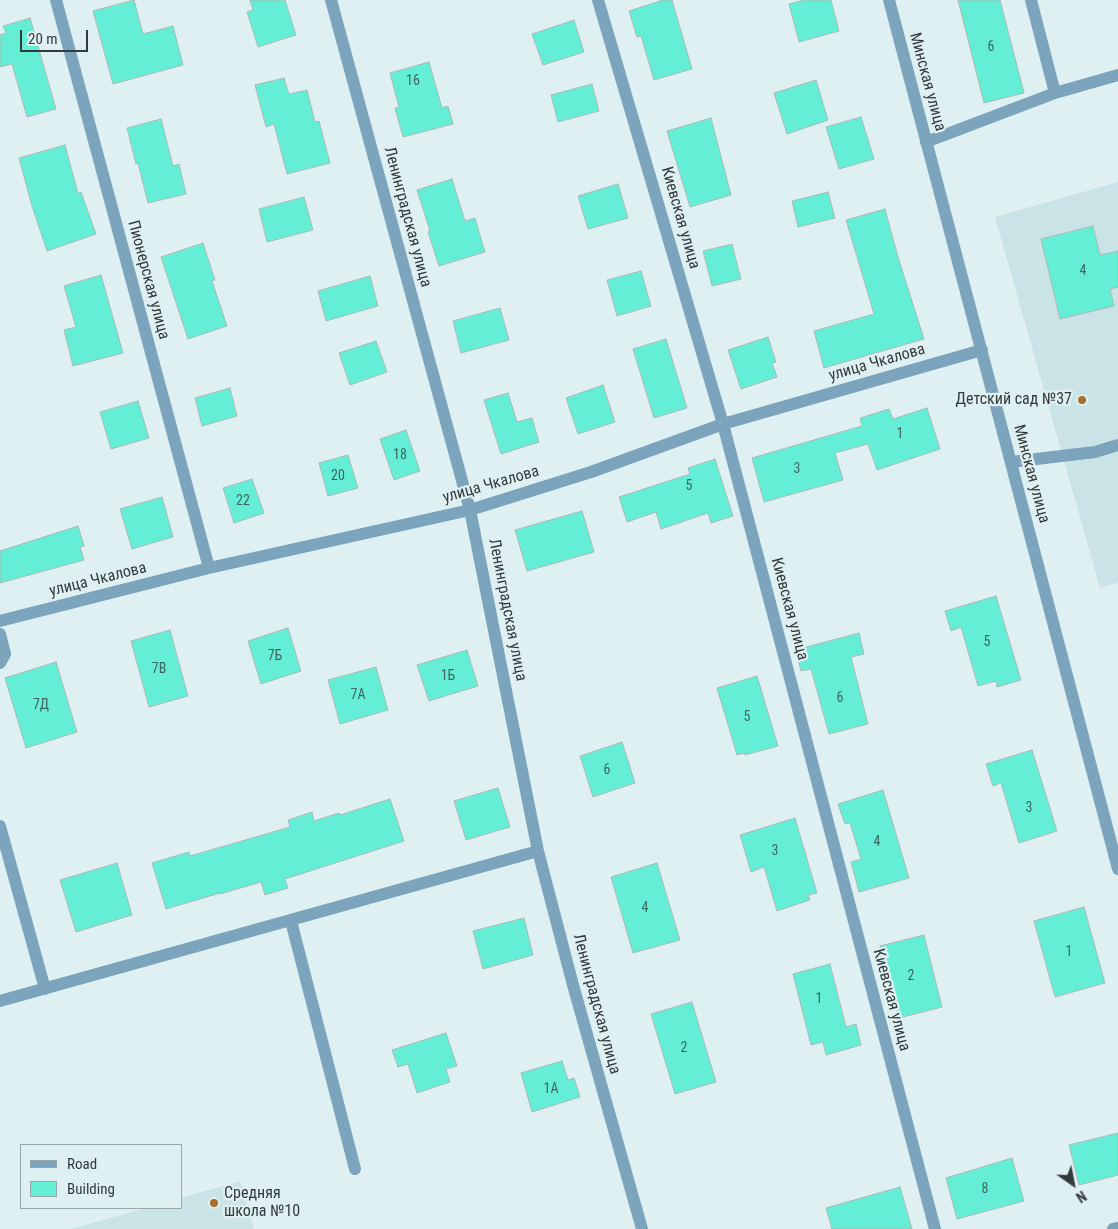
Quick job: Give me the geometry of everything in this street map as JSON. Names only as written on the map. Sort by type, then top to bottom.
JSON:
[{"type":"street","name":"Пионерская улица","points":[[56,0],[209,568]]},
{"type":"street","name":"Ленинградская улица","points":[[331,0],[470,510],[538,851],[573,984],[642,1229]]},
{"type":"street","name":"Киевская улица","points":[[598,0],[724,424],[935,1229]]},
{"type":"street","name":"Минская улица","points":[[889,0],[1118,869]]},
{"type":"street","points":[[1030,0],[1055,93]]},
{"type":"street","points":[[926,142],[1055,93],[1118,75]]},
{"type":"street","name":"улица Чкалова","points":[[0,621],[209,568],[470,510],[591,472],[724,424],[982,350]]},
{"type":"street","points":[[1011,462],[1095,452],[1118,445]]},
{"type":"street","points":[[0,634],[5,654],[0,663]]},
{"type":"street","points":[[0,826],[45,989]]},
{"type":"street","points":[[0,1001],[538,851]]},
{"type":"street","points":[[291,921],[355,1169]]},
{"type":"street","points":[[1113,1229],[1118,1228]]},
{"type":"shaded area","name":"Детский сад №37","points":[[1118,182],[1118,583],[1100,588],[995,217]]},
{"type":"shaded area","name":"Средняя школа №10","points":[[240,1181],[254,1229],[71,1229],[142,1209],[182,1209],[182,1198]]},
{"type":"building","points":[[134,0],[143,34],[173,26],[183,65],[113,84],[93,11]]},
{"type":"building","points":[[250,0],[285,0],[296,35],[258,47],[247,12],[253,10]]},
{"type":"building","points":[[663,0],[672,0],[692,69],[654,80],[641,36],[637,37],[629,11]]},
{"type":"building","points":[[804,0],[831,0],[839,31],[799,42],[789,4]]},
{"type":"building","points":[[958,0],[1000,0],[1024,93],[984,103]]},
{"type":"building","points":[[30,18],[56,109],[27,117],[12,64],[0,67],[0,35],[6,33],[3,26]]},
{"type":"building","points":[[574,20],[584,52],[543,65],[532,34]]},
{"type":"building","points":[[429,62],[442,108],[448,106],[453,124],[403,137],[395,108],[399,107],[390,73]]},
{"type":"building","points":[[284,78],[289,94],[307,90],[315,122],[319,121],[330,163],[287,174],[274,124],[266,127],[255,85]]},
{"type":"building","points":[[816,80],[828,120],[787,134],[774,93]]},
{"type":"building","points":[[592,84],[599,111],[558,122],[551,95]]},
{"type":"building","points":[[861,117],[874,159],[839,169],[826,127]]},
{"type":"building","points":[[711,118],[731,195],[690,207],[667,131]]},
{"type":"building","points":[[161,119],[173,166],[179,164],[186,194],[148,203],[127,128]]},
{"type":"building","points":[[65,145],[78,193],[81,192],[96,234],[47,251],[19,158]]},
{"type":"building","points":[[452,179],[465,221],[475,218],[485,252],[439,266],[417,190]]},
{"type":"building","points":[[618,184],[628,218],[588,229],[578,196]]},
{"type":"building","points":[[828,192],[835,218],[798,227],[792,201]]},
{"type":"building","points":[[304,197],[313,230],[267,242],[259,209]]},
{"type":"building","points":[[885,209],[924,339],[824,368],[814,331],[874,314],[846,220]]},
{"type":"building","points":[[1093,226],[1100,255],[1118,251],[1118,287],[1110,289],[1114,306],[1060,319],[1041,239]]},
{"type":"building","points":[[203,243],[215,280],[212,281],[227,326],[188,339],[161,257]]},
{"type":"building","points":[[732,244],[741,279],[712,286],[703,251]]},
{"type":"building","points":[[641,271],[651,306],[617,316],[607,280]]},
{"type":"building","points":[[101,275],[123,353],[73,366],[64,330],[76,327],[64,286]]},
{"type":"building","points":[[370,276],[378,306],[326,321],[318,291]]},
{"type":"building","points":[[500,308],[509,340],[461,353],[453,321]]},
{"type":"building","points":[[768,337],[776,362],[772,363],[777,377],[741,389],[728,350]]},
{"type":"building","points":[[666,339],[687,408],[654,418],[633,349]]},
{"type":"building","points":[[376,341],[387,372],[350,385],[339,353]]},
{"type":"building","points":[[603,385],[615,422],[578,434],[566,398]]},
{"type":"building","points":[[230,388],[237,416],[202,426],[195,398]]},
{"type":"building","points":[[508,393],[517,422],[532,418],[539,442],[501,454],[484,400]]},
{"type":"building","points":[[138,401],[149,438],[111,449],[100,412]]},
{"type":"building","points":[[927,408],[940,449],[877,470],[868,444],[835,453],[843,480],[764,502],[752,458],[862,426],[860,418],[889,409],[893,419]]},
{"type":"building","points":[[406,430],[420,471],[394,480],[380,439]]},
{"type":"building","points":[[348,455],[358,488],[328,496],[319,463]]},
{"type":"building","points":[[715,459],[733,516],[711,523],[708,513],[661,529],[656,512],[627,522],[619,497],[690,474],[688,468]]},
{"type":"building","points":[[252,479],[264,513],[234,523],[223,488]]},
{"type":"building","points":[[162,497],[173,537],[132,549],[120,509]]},
{"type":"building","points":[[582,511],[594,552],[527,571],[515,530]]},
{"type":"building","points":[[78,526],[84,546],[80,547],[84,560],[0,583],[0,551]]},
{"type":"building","points":[[996,596],[1021,680],[997,687],[996,681],[978,686],[961,627],[951,631],[945,611]]},
{"type":"building","points":[[288,628],[301,671],[261,684],[248,641]]},
{"type":"building","points":[[170,630],[188,696],[149,707],[131,641]]},
{"type":"building","points":[[859,633],[864,654],[851,657],[868,724],[829,734],[811,669],[801,671],[795,650]]},
{"type":"building","points":[[467,650],[478,686],[429,701],[417,665]]},
{"type":"building","points":[[56,662],[77,732],[26,748],[5,678]]},
{"type":"building","points":[[376,667],[388,710],[340,724],[328,680]]},
{"type":"building","points":[[757,676],[778,746],[745,755],[745,753],[737,755],[717,688]]},
{"type":"building","points":[[622,742],[635,783],[593,797],[580,756]]},
{"type":"building","points":[[1032,750],[1057,831],[1019,843],[1001,783],[993,786],[986,764]]},
{"type":"building","points":[[498,788],[510,827],[466,840],[454,801]]},
{"type":"building","points":[[883,790],[909,878],[859,892],[851,862],[861,859],[850,823],[845,824],[838,804]]},
{"type":"building","points":[[390,799],[404,841],[285,879],[288,888],[265,895],[261,882],[166,909],[152,863],[189,852],[190,856],[290,827],[288,820],[312,812],[314,821]]},
{"type":"building","points":[[795,818],[817,893],[808,895],[810,900],[777,911],[764,867],[751,872],[740,835]]},
{"type":"building","points":[[117,863],[132,915],[76,932],[60,880]]},
{"type":"building","points":[[657,863],[680,940],[633,953],[611,877]]},
{"type":"building","points":[[1084,907],[1105,983],[1055,997],[1034,921]]},
{"type":"building","points":[[524,918],[533,955],[483,969],[473,931]]},
{"type":"building","points":[[924,935],[942,1007],[899,1018],[880,946]]},
{"type":"building","points":[[830,964],[846,1027],[856,1024],[861,1045],[826,1055],[823,1042],[811,1045],[793,974]]},
{"type":"building","points":[[692,1002],[716,1082],[675,1094],[651,1014]]},
{"type":"building","points":[[446,1033],[457,1066],[446,1069],[450,1082],[417,1093],[408,1064],[398,1067],[392,1050]]},
{"type":"building","points":[[562,1061],[568,1080],[574,1078],[580,1097],[532,1112],[521,1073]]},
{"type":"building","points":[[1118,1133],[1118,1175],[1079,1185],[1069,1145]]},
{"type":"building","points":[[1012,1158],[1024,1201],[957,1219],[946,1178]]},
{"type":"building","points":[[900,1187],[912,1229],[832,1229],[826,1208]]},
{"type":"place","name":"Детский сад №37","points":[[1082,400]]},
{"type":"place","name":"Средняя школа №10","points":[[214,1203]]}]
